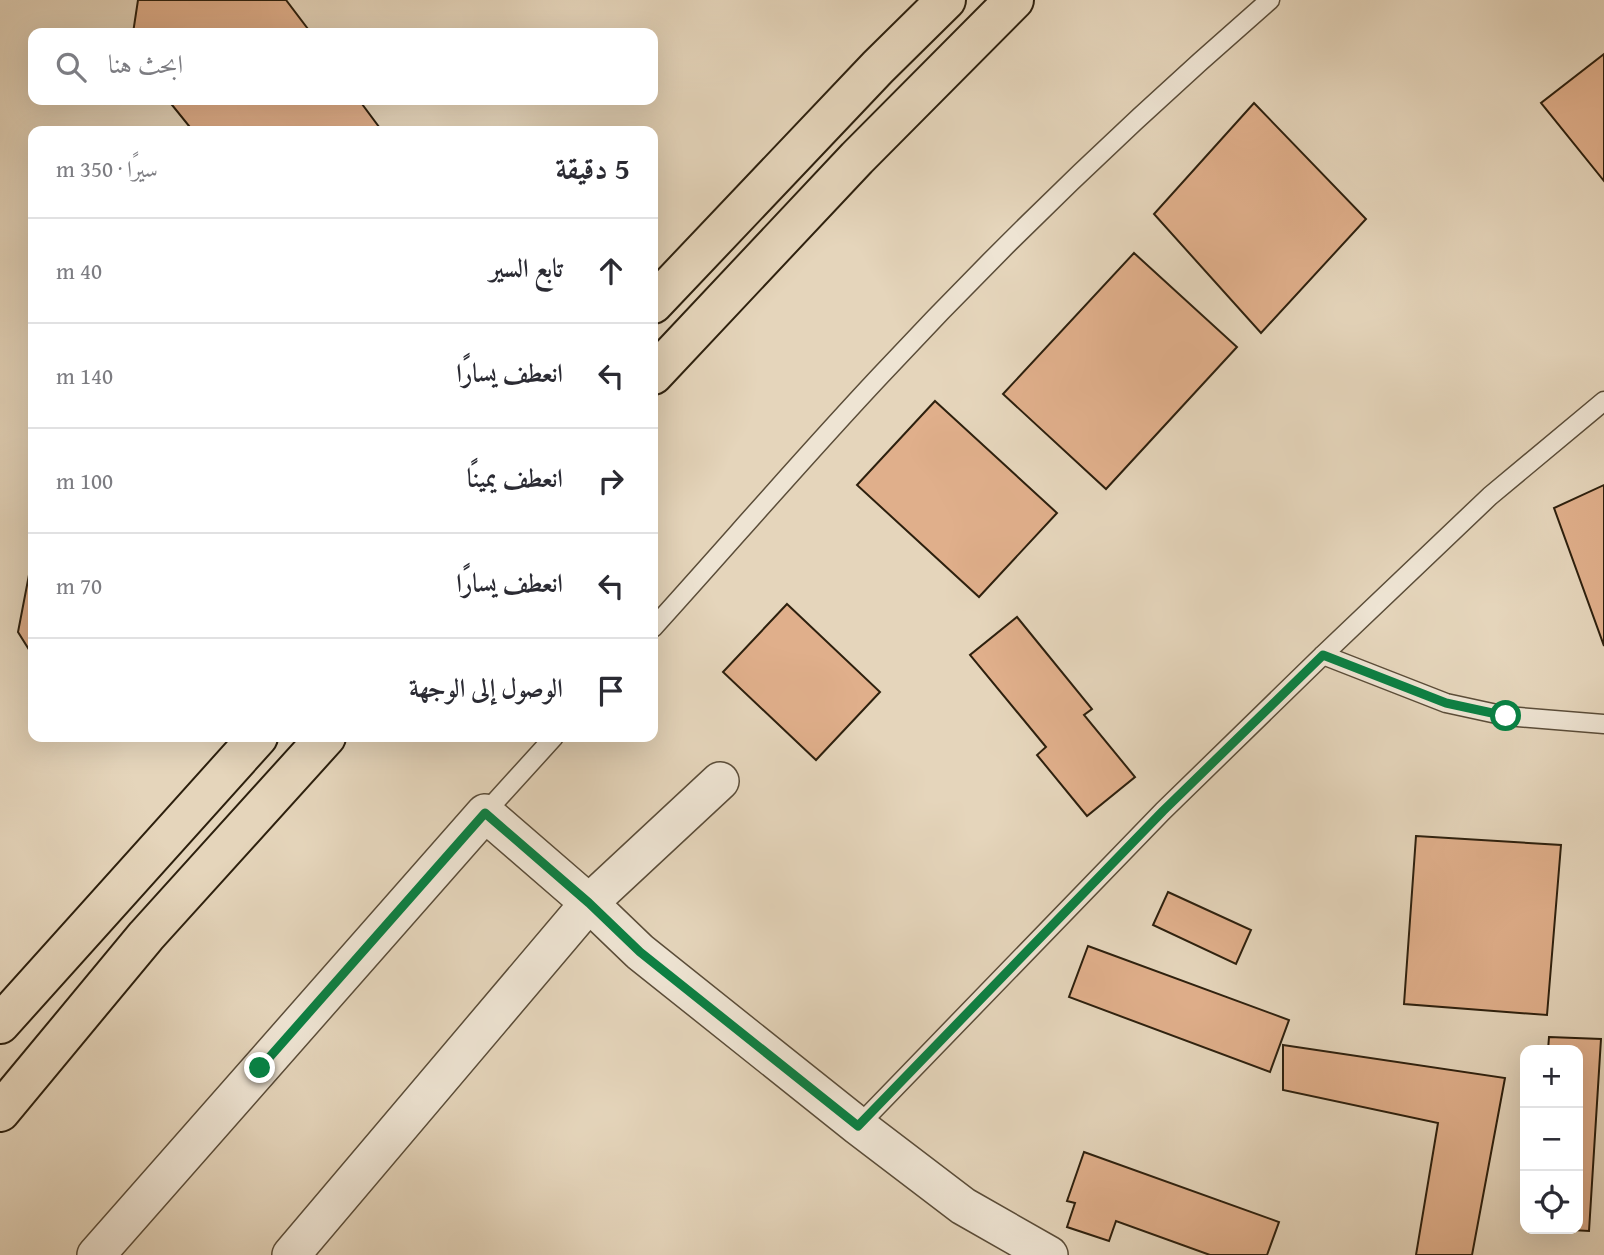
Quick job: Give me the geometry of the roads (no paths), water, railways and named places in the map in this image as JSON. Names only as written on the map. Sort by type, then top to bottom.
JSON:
[{"type":"highway","points":[[658,299],[946,0]]},
{"type":"highway","points":[[658,370],[857,158],[1014,0]]},
{"type":"highway","points":[[0,1024],[254,742]]},
{"type":"highway","points":[[0,1112],[146,936],[321,742]]},
{"type":"street","points":[[291,1255],[589,903],[720,781]]},
{"type":"street","points":[[96,1255],[485,813],[589,903],[640,952],[858,1126],[963,1206],[1049,1255]]},
{"type":"lane","points":[[658,622],[881,375],[1043,208],[1270,0]]},
{"type":"lane","points":[[858,1126],[1163,811],[1323,655],[1490,496],[1604,401]]},
{"type":"lane","points":[[1323,655],[1446,703],[1506,716],[1604,724]]},
{"type":"lane","points":[[485,813],[549,742]]}]
